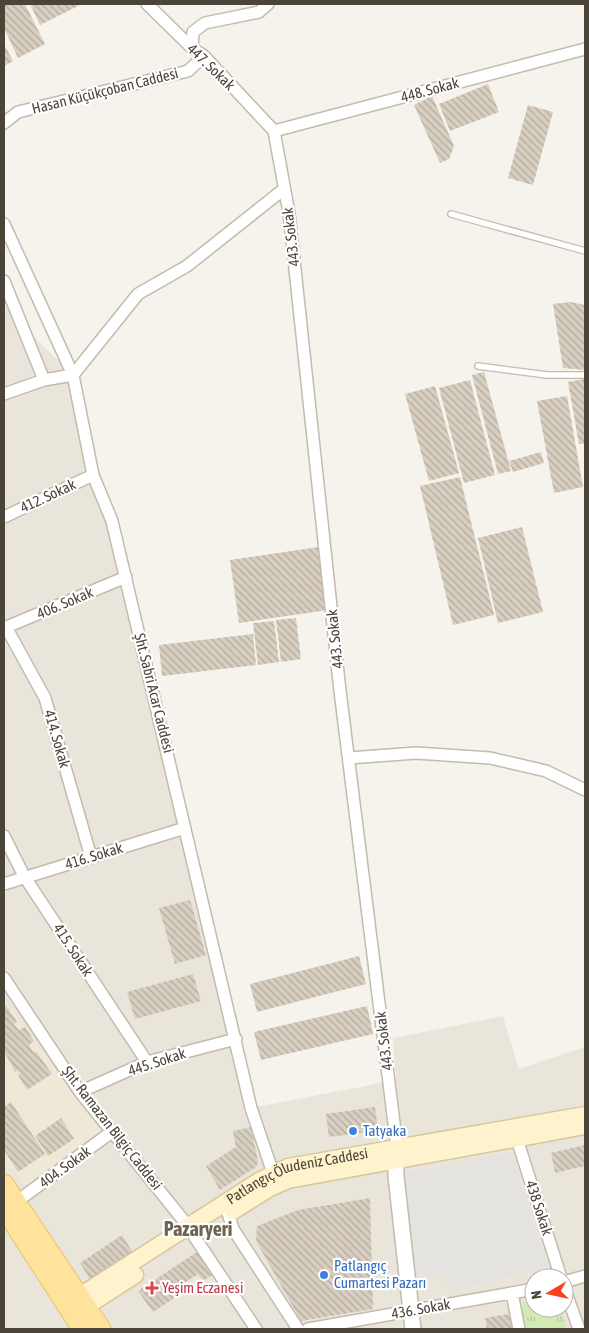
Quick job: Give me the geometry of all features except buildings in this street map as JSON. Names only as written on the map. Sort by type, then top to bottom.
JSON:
[{"type":"main road","name":"Patlangıç Öludeniz Caddesi","points":[[192,1231],[288,1180],[396,1153],[585,1114]]},
{"type":"main road","name":"Patlangıç Öludeniz Caddesi","points":[[77,1310],[274,1173],[301,1164],[516,1139],[585,1126]]},
{"type":"main road","points":[[4,1184],[7,1207],[77,1310],[101,1329]]},
{"type":"street","name":"447. Sokak","points":[[147,4],[192,48],[204,56],[274,131]]},
{"type":"street","points":[[192,48],[193,32],[205,23],[259,12],[268,4]]},
{"type":"street","name":"448. Sokak","points":[[274,131],[585,49]]},
{"type":"street","name":"Hasan Küçükçoban Caddesi","points":[[4,123],[18,112],[188,72],[204,56]]},
{"type":"street","name":"443. Sokak","points":[[274,131],[284,188],[396,1153]]},
{"type":"street","points":[[4,394],[44,380],[73,375],[138,294],[187,266],[284,188]]},
{"type":"street","name":"Şht. Sabri Acar Caddesi","points":[[4,224],[73,375],[93,475],[112,521],[126,577],[251,1108],[274,1173]]},
{"type":"street","points":[[4,281],[44,380]]},
{"type":"street","name":"412. Sokak","points":[[4,517],[93,475]]},
{"type":"street","name":"406. Sokak","points":[[5,628],[126,577]]},
{"type":"street","name":"414. Sokak","points":[[5,628],[45,698],[91,857]]},
{"type":"street","points":[[349,758],[416,752],[490,758],[546,771],[585,790]]},
{"type":"street","name":"416. Sokak","points":[[4,884],[24,876],[185,828]]},
{"type":"street","name":"415. Sokak","points":[[4,836],[24,876],[147,1062]]},
{"type":"street","name":"Şht. Ramazan Bilgiç Caddesi","points":[[4,978],[80,1092],[192,1231],[256,1329]]},
{"type":"street","name":"445. Sokak","points":[[80,1092],[147,1062],[236,1039]]},
{"type":"street","name":"404. Sokak","points":[[7,1207],[113,1131]]},
{"type":"street","name":"438 Sokak","points":[[516,1139],[558,1268]]},
{"type":"street","points":[[396,1153],[413,1329]]},
{"type":"street","points":[[228,1213],[233,1229],[298,1329]]},
{"type":"street","name":"436. Sokak","points":[[308,1329],[524,1291]]},
{"type":"street","points":[[512,1293],[519,1329]]},
{"type":"street","points":[[574,1315],[579,1329]]},
{"type":"lane","points":[[451,214],[585,252]]},
{"type":"lane","points":[[478,366],[547,375],[585,375]]},
{"type":"shaded area","points":[[4,281],[23,326],[73,375],[93,475],[112,521],[251,1108],[396,1080],[393,1038],[503,1016],[519,1069],[585,1047],[585,1329],[4,1329]]},
{"type":"shaded area","points":[[4,998],[100,1131],[24,1186],[4,1157]]},
{"type":"shaded area","points":[[511,1153],[548,1267],[524,1268],[524,1273],[450,1291],[444,1272],[414,1279],[402,1173]]},
{"type":"green space","points":[[524,1302],[524,1318],[563,1318],[567,1329],[524,1329],[519,1307]]},
{"type":"place","name":"Tatyaka","points":[[353,1131]]},
{"type":"place","name":"Patlangıç Cumartesi Pazarı","points":[[324,1275]]},
{"type":"place","name":"Yeşim Eczanesi","points":[[152,1288]]},
{"type":"district","name":"Pazaryeri","points":[[198,1229]]}]
